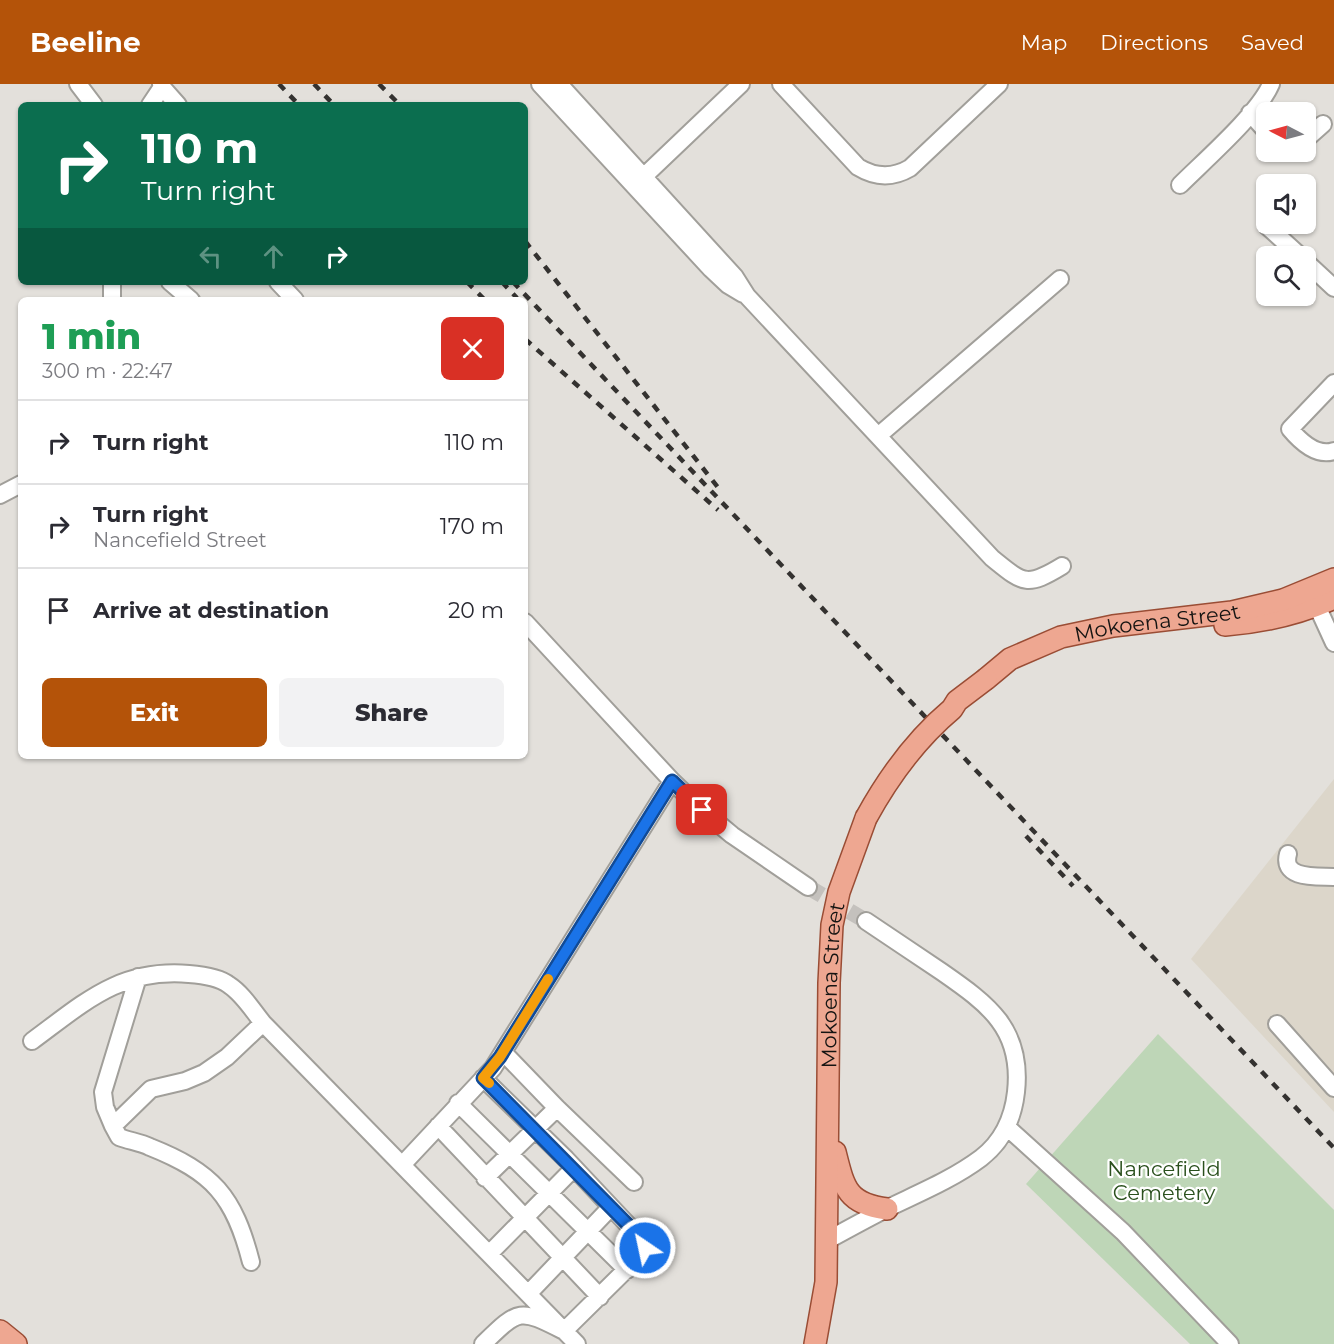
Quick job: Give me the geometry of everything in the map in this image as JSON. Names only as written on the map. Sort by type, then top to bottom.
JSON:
[{"type":"main road","name":"Mokoena Street","points":[[1013,665],[1092,644],[1171,631],[1255,623],[1293,613],[1326,595]]},
{"type":"main road","name":"Mokoena Street","points":[[815,1344],[826,1282],[828,1240],[829,983],[832,925],[839,892],[866,818],[885,782],[909,751],[957,701],[986,679],[1060,637],[1096,628],[1232,612],[1282,600],[1326,595]]},
{"type":"main road","points":[[829,1131],[841,1175],[851,1194],[860,1203],[887,1209]]},
{"type":"main road","points":[[0,1331],[16,1344]]},
{"type":"street","points":[[78,84],[92,102]]},
{"type":"street","points":[[540,84],[735,277],[747,296],[992,558],[1018,578],[1037,580],[1062,566]]},
{"type":"street","points":[[559,84],[639,181]]},
{"type":"street","points":[[639,181],[741,84]]},
{"type":"street","points":[[781,84],[858,167],[875,175],[884,176],[910,168],[999,84]]},
{"type":"street","points":[[1180,185],[1250,113],[1266,95],[1271,84]]},
{"type":"street","points":[[152,102],[162,85],[176,102]]},
{"type":"street","points":[[1250,113],[1256,119]]},
{"type":"street","points":[[1316,130],[1323,124]]},
{"type":"street","points":[[1276,234],[1289,246]]},
{"type":"street","points":[[1316,271],[1334,288]]},
{"type":"street","points":[[878,436],[1060,279]]},
{"type":"street","points":[[174,285],[188,297]]},
{"type":"street","points":[[281,285],[293,297]]},
{"type":"street","points":[[1334,383],[1290,429],[1301,442],[1315,450],[1334,451]]},
{"type":"street","points":[[0,495],[18,486]]},
{"type":"street","points":[[1326,595],[1334,644]]},
{"type":"street","points":[[1293,613],[1318,628],[1334,644]]},
{"type":"street","points":[[528,625],[672,781],[732,835],[808,887]]},
{"type":"street","points":[[402,1165],[483,1078],[503,1052],[672,781]]},
{"type":"street","points":[[1288,854],[1287,863],[1292,872],[1334,877]]},
{"type":"street","points":[[828,1240],[924,1191],[981,1158],[1008,1128],[1015,1106],[1017,1063],[1011,1040],[1002,1023],[976,996],[866,921]]},
{"type":"street","points":[[32,1041],[90,999],[114,985],[138,977],[166,972],[213,978],[228,984],[235,989],[263,1023],[577,1344]]},
{"type":"street","points":[[138,977],[103,1092],[105,1107],[119,1137],[151,1147],[178,1161],[219,1188],[236,1214],[251,1262]]},
{"type":"street","points":[[113,1126],[151,1089],[185,1081],[204,1072],[227,1057],[263,1023]]},
{"type":"street","points":[[1276,1024],[1334,1088]]},
{"type":"street","points":[[503,1052],[634,1182]]},
{"type":"street","points":[[483,1078],[536,1129],[645,1244],[642,1253],[627,1270],[564,1331]]},
{"type":"street","points":[[458,1103],[627,1270]]},
{"type":"street","points":[[486,1178],[557,1107]]},
{"type":"street","points":[[438,1126],[600,1297]]},
{"type":"street","points":[[1008,1128],[1123,1232],[1230,1344]]},
{"type":"street","points":[[489,1254],[574,1168]]},
{"type":"street","points":[[528,1294],[611,1207]]},
{"type":"street","points":[[483,1344],[515,1316],[533,1317],[564,1331]]},
{"type":"shaded area","points":[[1334,779],[1334,1112],[1191,959]]},
{"type":"green space","name":"Nancefield Cemetery","points":[[1158,1034],[1334,1210],[1334,1344],[1190,1344],[1026,1184]]},
{"type":"tunnel","points":[[808,887],[866,921]]},
{"type":"railway","points":[[279,84],[296,102]]},
{"type":"railway","points":[[314,84],[331,102]]},
{"type":"railway","points":[[379,84],[397,102]]},
{"type":"railway","points":[[528,245],[720,490]]},
{"type":"railway","points":[[470,285],[482,297]]},
{"type":"railway","points":[[505,285],[516,297]]},
{"type":"railway","points":[[516,285],[527,297]]},
{"type":"railway","points":[[528,298],[1334,1148]]},
{"type":"railway","points":[[528,342],[718,510]]},
{"type":"railway","points":[[1026,836],[1073,886]]},
{"type":"slow traffic","points":[[489,1083],[483,1078],[493,1068],[548,979]]},
{"type":"route","points":[[645,1248],[643,1240],[566,1159],[483,1078],[493,1068],[672,781],[702,810]]}]
